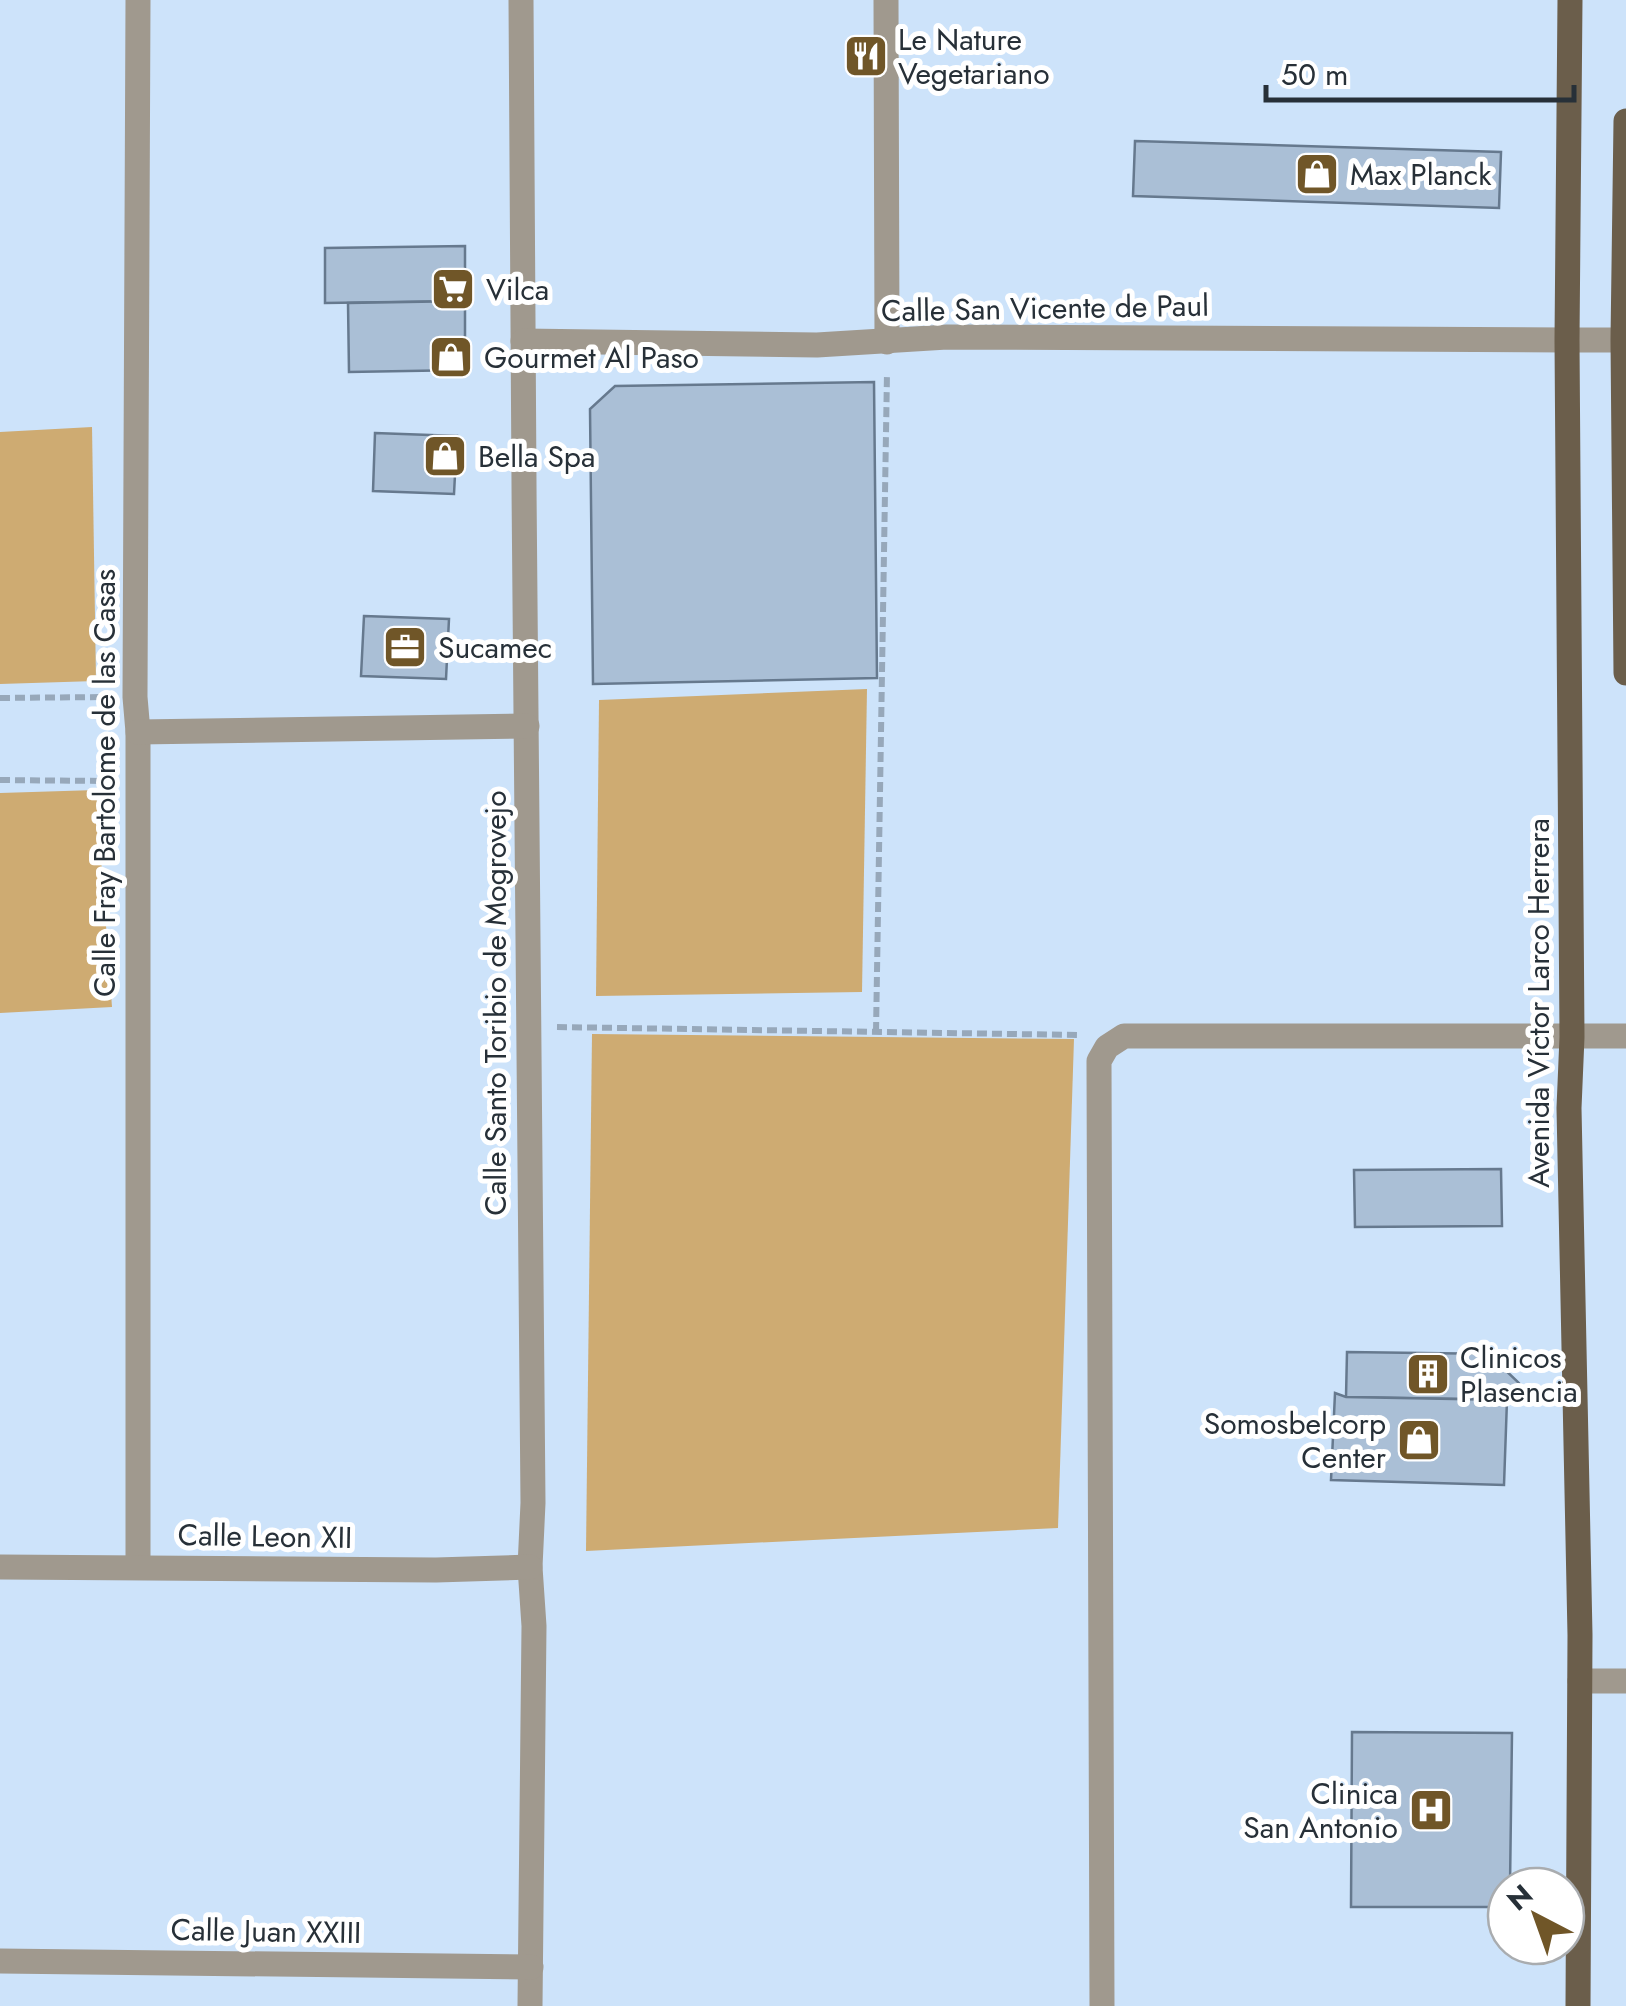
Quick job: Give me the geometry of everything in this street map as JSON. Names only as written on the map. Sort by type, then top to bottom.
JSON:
[{"type":"main road","name":"Avenida Víctor Larco Herrera","points":[[1570,0],[1567,340],[1572,1036],[1568,1108],[1580,1682],[1578,2006]]},
{"type":"main road","points":[[1626,121],[1626,672]]},
{"type":"street","name":"Calle Fray Bartolome de las Casas","points":[[138,0],[138,1566]]},
{"type":"street","name":"Calle Santo Toribio de Mogrovejo","points":[[522,0],[525,1026],[533,1503],[530,1567],[534,1626],[530,2006]]},
{"type":"street","points":[[886,0],[888,342]]},
{"type":"street","name":"Calle San Vicente de Paul","points":[[523,342],[817,345],[947,337],[1625,340]]},
{"type":"street","points":[[138,732],[527,726]]},
{"type":"street","points":[[1102,2006],[1099,1061],[1107,1047],[1124,1036],[1626,1036]]},
{"type":"street","name":"Calle Leon XII","points":[[0,1567],[530,1567]]},
{"type":"street","points":[[1580,1682],[1626,1681]]},
{"type":"street","name":"Calle Juan XXIII","points":[[0,1960],[531,1967]]},
{"type":"path","points":[[876,1032],[888,342]]},
{"type":"path","points":[[0,698],[135,697]]},
{"type":"path","points":[[0,780],[137,781]]},
{"type":"path","points":[[525,1026],[1124,1036]]},
{"type":"shaded area","points":[[92,427],[96,681],[0,684],[0,432]]},
{"type":"shaded area","points":[[867,689],[862,992],[596,996],[599,700]]},
{"type":"shaded area","points":[[96,790],[112,1007],[0,1013],[0,793]]},
{"type":"shaded area","points":[[592,1034],[1074,1039],[1058,1528],[586,1551]]},
{"type":"building","name":"Max Planck","points":[[1135,141],[1501,152],[1499,208],[1133,196]]},
{"type":"building","points":[[465,246],[465,301],[325,303],[325,248]]},
{"type":"building","points":[[465,301],[465,370],[349,372],[348,303]]},
{"type":"building","points":[[874,382],[877,678],[593,684],[590,409],[615,386]]},
{"type":"building","points":[[375,433],[457,436],[454,494],[373,491]]},
{"type":"building","name":"Sucamec","points":[[364,616],[449,619],[446,679],[361,676]]},
{"type":"building","points":[[1501,1169],[1502,1226],[1355,1227],[1354,1170]]},
{"type":"building","name":"Clinicos Plasencia","points":[[1347,1352],[1498,1354],[1500,1365],[1519,1383],[1522,1400],[1346,1397]]},
{"type":"building","name":"Somosbelcorp Center","points":[[1335,1393],[1346,1397],[1507,1400],[1504,1485],[1331,1480]]},
{"type":"building","name":"Clinica San Antonio","points":[[1352,1732],[1512,1733],[1510,1866],[1486,1866],[1486,1907],[1351,1907]]},
{"type":"place","name":"Le Nature Vegetariano","points":[[866,56]]},
{"type":"place","name":"Max Planck","points":[[1317,174]]},
{"type":"place","name":"Vilca","points":[[453,289]]},
{"type":"place","name":"Gourmet Al Paso","points":[[451,357]]},
{"type":"place","name":"Bella Spa","points":[[445,456]]},
{"type":"place","name":"Sucamec","points":[[405,647]]},
{"type":"place","name":"Clinicos Plasencia","points":[[1428,1374]]},
{"type":"place","name":"Somosbelcorp Center","points":[[1419,1440]]},
{"type":"place","name":"Clinica San Antonio","points":[[1431,1810]]}]
